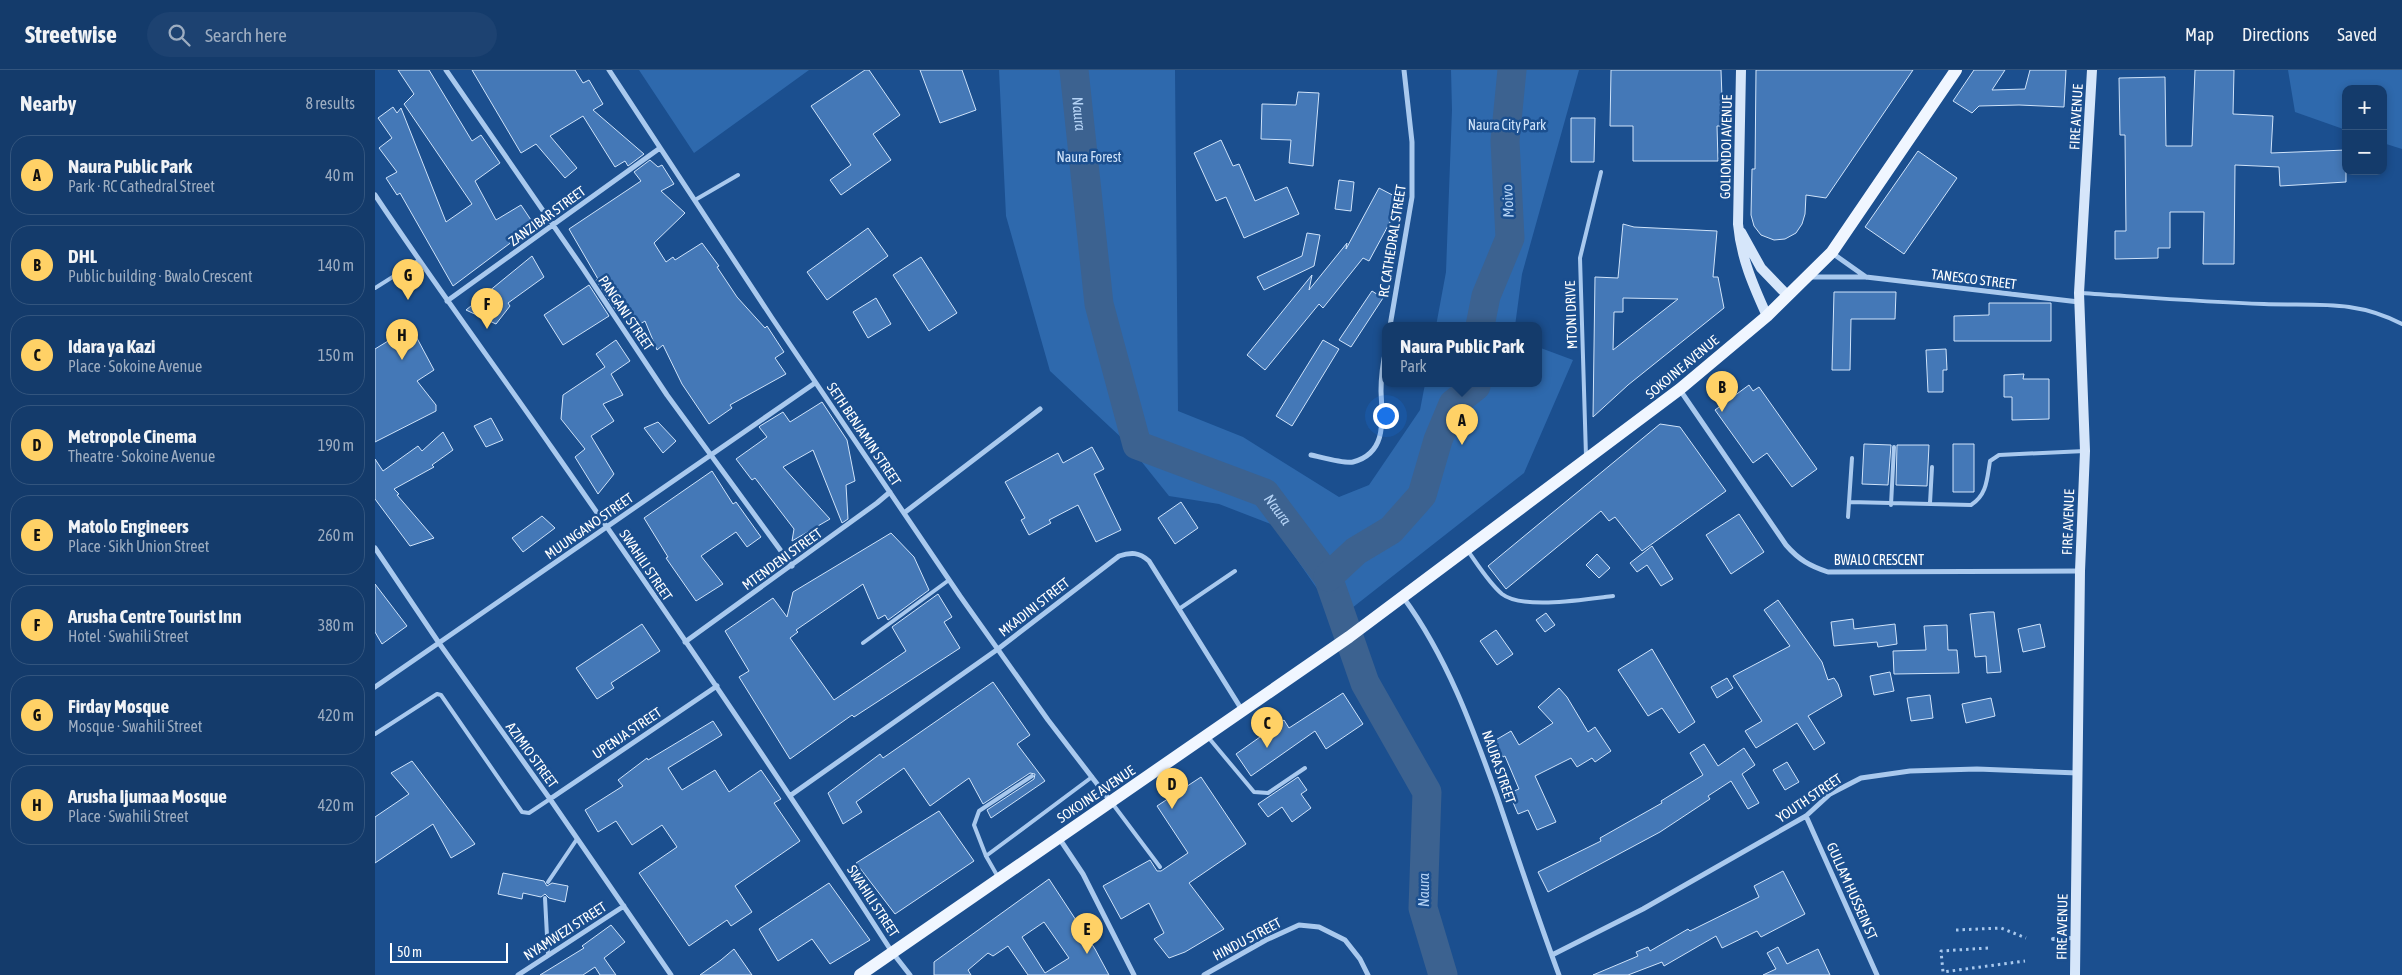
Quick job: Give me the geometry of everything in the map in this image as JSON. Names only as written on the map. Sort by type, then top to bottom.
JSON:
[{"type":"main road","name":"SOKOINE AVENUE","points":[[860,975],[1349,637],[1680,390],[1767,316],[1831,252],[1956,70]]},
{"type":"street","name":"PANGANI STREET","points":[[446,70],[554,226],[667,395],[793,566]]},
{"type":"street","name":"SETH BENJAMIN STREET","points":[[609,70],[815,383],[949,580],[1048,720],[1111,802]]},
{"type":"street","name":"RC CATHEDRAL STREET","points":[[1391,322],[1413,197],[1412,142],[1404,70]]},
{"type":"street","name":"GOLIONDOI AVENUE","points":[[1741,70],[1738,224],[1740,248],[1749,277],[1767,316]]},
{"type":"street","name":"FIRE AVENUE","points":[[2075,975],[2080,571],[2085,451],[2079,297],[2092,70]]},
{"type":"street","name":"ZANZIBAR STREET","points":[[447,301],[554,226],[660,148]]},
{"type":"street","name":"SWAHILI STREET","points":[[375,195],[418,261],[717,686],[791,795],[892,952],[910,975]]},
{"type":"street","points":[[1738,224],[1761,268],[1788,296]]},
{"type":"street","points":[[1831,252],[1866,277]]},
{"type":"street","name":"TANESCO STREET","points":[[1807,277],[1831,279],[1866,277],[2079,297]]},
{"type":"street","points":[[1311,455],[1352,463],[1367,455],[1377,444],[1383,424],[1382,382]]},
{"type":"street","name":"MUUNGANO STREET","points":[[375,687],[815,383]]},
{"type":"street","name":"BWALO CRESCENT","points":[[1680,390],[1786,545],[1798,559],[1810,566],[1827,572],[2080,571]]},
{"type":"street","points":[[904,512],[1040,410]]},
{"type":"street","name":"MTENDENI STREET","points":[[685,642],[793,566],[890,492]]},
{"type":"street","name":"AZIMIO STREET","points":[[375,548],[439,644],[550,799],[671,975]]},
{"type":"street","name":"MKADINI STREET","points":[[791,795],[998,649],[1119,556],[1135,552],[1149,561],[1243,710]]},
{"type":"street","name":"NAURA STREET","points":[[1403,597],[1444,663],[1470,719],[1559,975]]},
{"type":"street","name":"UPENJA STREET","points":[[550,799],[717,686]]},
{"type":"street","name":"YOUTH STREET","points":[[1552,955],[1643,909],[1806,816],[1830,794],[1861,778],[1910,771],[1977,769],[2078,773]]},
{"type":"street","name":"GULLAM HUSSEIN ST","points":[[1806,816],[1877,975]]},
{"type":"street","points":[[1059,838],[1083,874],[1134,975]]},
{"type":"street","name":"NYAMWEZI STREET","points":[[518,975],[624,906]]},
{"type":"street","name":"HINDU STREET","points":[[1204,975],[1266,940],[1299,925],[1319,926],[1345,940],[1360,959],[1368,975]]},
{"type":"lane","name":"MTONI DRIVE","points":[[1586,461],[1580,258],[1601,172]]},
{"type":"lane","points":[[695,200],[738,175]]},
{"type":"lane","points":[[375,288],[418,261]]},
{"type":"lane","points":[[2079,297],[2356,307],[2382,313],[2402,324]]},
{"type":"lane","points":[[1891,504],[1894,447]]},
{"type":"lane","points":[[1850,502],[1971,505],[1979,500],[1984,492],[1990,461],[1999,455],[2085,451]]},
{"type":"lane","points":[[1849,517],[1853,458]]},
{"type":"lane","points":[[1930,504],[1932,467]]},
{"type":"lane","points":[[1466,550],[1502,594],[1518,602],[1560,602],[1613,596]]},
{"type":"lane","points":[[1179,609],[1235,571]]},
{"type":"lane","points":[[863,643],[949,580]]},
{"type":"lane","points":[[375,734],[437,694],[441,695],[522,812],[529,813],[550,799]]},
{"type":"lane","points":[[1206,736],[1255,792],[1268,793],[1305,768]]},
{"type":"lane","points":[[999,878],[986,856],[974,825],[979,811],[1032,776]]},
{"type":"lane","points":[[986,856],[1092,777]]},
{"type":"lane","points":[[1111,802],[1160,866]]},
{"type":"lane","points":[[549,882],[577,839]]},
{"type":"lane","points":[[545,898],[548,955]]},
{"type":"lane","points":[[2053,939],[2075,938]]},
{"type":"path","points":[[1956,930],[2001,928],[2026,938]]},
{"type":"path","points":[[1988,948],[1941,951],[1943,972],[2025,960]]},
{"type":"green space","points":[[639,70],[809,70],[694,153]]},
{"type":"green space","name":"Naura Forest","points":[[999,70],[1175,70],[1178,411],[1243,437],[1339,497],[1369,485],[1420,410],[1424,387],[1542,387],[1542,348],[1573,360],[1524,473],[1338,619],[1273,525],[1219,504],[1169,496],[1125,441],[1050,371],[1006,216]]},
{"type":"green space","name":"Naura City Park","points":[[1451,70],[1579,70],[1522,274],[1516,322],[1437,322],[1446,272],[1452,110]]},
{"type":"green space","points":[[2288,70],[2402,70],[2402,149],[2387,144],[2387,85],[2342,85],[2342,129],[2295,112]]},
{"type":"building","points":[[398,70],[429,70],[472,141],[481,135],[500,163],[475,181],[496,220],[521,205],[537,229],[514,243],[513,241],[453,286],[400,193],[397,195],[386,178],[397,172],[379,148],[392,138],[378,118],[393,107],[397,113],[401,108],[446,222],[472,204],[404,104],[414,94]]},
{"type":"building","points":[[472,70],[575,70],[583,83],[589,80],[603,104],[593,110],[644,154],[628,166],[625,161],[615,167],[583,116],[550,136],[577,168],[565,178],[536,144],[521,153]]},
{"type":"building","points":[[865,70],[869,70],[900,115],[873,134],[891,160],[841,195],[830,180],[851,165],[811,106]]},
{"type":"building","points":[[920,70],[962,70],[976,110],[940,123]]},
{"type":"building","points":[[1611,70],[1721,70],[1723,126],[1717,126],[1718,161],[1633,161],[1633,126],[1610,126]]},
{"type":"building","points":[[1756,70],[1913,70],[1826,198],[1806,195],[1805,214],[1802,224],[1796,233],[1785,239],[1774,240],[1761,235],[1754,226],[1751,215],[1752,169],[1755,169]]},
{"type":"building","points":[[1974,70],[2005,70],[1992,90],[2025,89],[2030,70],[2066,70],[2064,107],[1979,106],[1972,113],[1953,101]]},
{"type":"building","points":[[2195,70],[2234,70],[2233,114],[2273,116],[2271,153],[2342,150],[2342,175],[2346,175],[2346,182],[2280,186],[2279,167],[2235,165],[2234,264],[2203,264],[2204,212],[2170,212],[2170,248],[2158,248],[2158,258],[2115,259],[2115,231],[2126,231],[2125,135],[2120,135],[2119,78],[2165,77],[2166,146],[2192,146]]},
{"type":"building","points":[[1298,92],[1319,93],[1313,166],[1289,163],[1291,140],[1261,139],[1262,104],[1296,105]]},
{"type":"building","points":[[1571,118],[1595,118],[1594,162],[1571,162]]},
{"type":"building","points":[[1221,140],[1233,166],[1239,164],[1255,201],[1287,187],[1299,214],[1244,238],[1226,197],[1216,201],[1194,153]]},
{"type":"building","points":[[1918,151],[1957,178],[1904,254],[1865,227]]},
{"type":"building","points":[[650,160],[658,167],[662,165],[674,184],[661,191],[685,213],[654,243],[666,262],[673,257],[675,260],[702,243],[719,266],[717,267],[737,297],[765,328],[767,326],[784,352],[775,358],[786,374],[730,405],[732,408],[709,424],[682,384],[663,345],[657,350],[645,321],[637,326],[625,307],[617,312],[596,280],[598,279],[569,229],[641,181],[634,172]]},
{"type":"building","points":[[1339,180],[1354,182],[1351,211],[1335,209]]},
{"type":"building","points":[[1379,188],[1402,200],[1369,261],[1363,258],[1323,308],[1319,304],[1265,370],[1247,355],[1312,275],[1309,290],[1347,243],[1346,249]]},
{"type":"building","points":[[1623,224],[1634,227],[1717,231],[1713,277],[1718,277],[1724,308],[1628,385],[1593,417],[1595,277],[1618,278]],"holes":[[[1623,298],[1678,299],[1613,350],[1614,312],[1623,312]]]},
{"type":"building","points":[[868,228],[888,256],[827,300],[807,272]]},
{"type":"building","points":[[1307,233],[1320,235],[1314,266],[1264,290],[1257,277],[1302,256]]},
{"type":"building","points":[[532,256],[544,277],[508,303],[510,306],[496,324],[466,310]]},
{"type":"building","points":[[921,257],[957,313],[929,331],[893,275]]},
{"type":"building","points":[[589,285],[609,316],[563,345],[544,315]]},
{"type":"building","points":[[1372,291],[1383,298],[1351,347],[1339,340]]},
{"type":"building","points":[[1834,292],[1896,292],[1895,319],[1851,319],[1850,370],[1832,370]]},
{"type":"building","points":[[876,298],[891,324],[868,338],[853,312]]},
{"type":"building","points":[[1989,303],[2051,303],[2051,341],[1954,341],[1954,316],[1989,315]]},
{"type":"building","points":[[411,327],[434,370],[417,381],[436,405],[436,411],[375,442],[375,349]]},
{"type":"building","points":[[616,340],[630,361],[611,374],[623,395],[603,404],[614,421],[591,436],[614,474],[598,494],[575,457],[585,449],[561,419],[563,395],[605,367],[596,354]]},
{"type":"building","points":[[1323,340],[1339,349],[1292,426],[1276,416]]},
{"type":"building","points":[[1946,349],[1947,370],[1943,370],[1943,392],[1928,392],[1926,350]]},
{"type":"building","points":[[2024,374],[2023,379],[2049,379],[2049,419],[2012,420],[2012,397],[2004,397],[2004,375]]},
{"type":"building","points":[[1749,385],[1753,391],[1759,387],[1817,469],[1792,487],[1767,453],[1753,463],[1715,410]]},
{"type":"building","points":[[822,402],[847,440],[855,481],[846,485],[848,519],[842,523],[813,450],[783,467],[830,519],[792,541],[794,529],[755,478],[752,480],[736,459],[767,437],[760,426],[783,412],[790,422]]},
{"type":"building","points":[[491,418],[503,440],[486,447],[474,426]]},
{"type":"building","points":[[658,422],[676,441],[663,453],[644,428]]},
{"type":"building","points":[[1660,424],[1680,427],[1726,491],[1642,551],[1615,517],[1609,521],[1601,511],[1506,589],[1488,566]]},
{"type":"building","points":[[443,432],[453,450],[432,465],[434,467],[394,489],[434,538],[410,546],[375,499],[375,459],[383,471],[418,446],[422,451]]},
{"type":"building","points":[[1864,444],[1891,445],[1888,485],[1862,484]]},
{"type":"building","points":[[1953,444],[1974,444],[1974,492],[1953,492]]},
{"type":"building","points":[[1897,445],[1929,445],[1927,486],[1896,485]]},
{"type":"building","points":[[1092,447],[1104,469],[1094,474],[1121,530],[1096,542],[1078,505],[1049,520],[1051,523],[1029,535],[1021,520],[1025,518],[1005,482],[1058,453],[1063,463]]},
{"type":"building","points":[[712,471],[733,504],[736,502],[761,537],[747,547],[736,532],[701,556],[723,584],[696,601],[666,558],[668,557],[644,518]]},
{"type":"building","points":[[1181,502],[1198,528],[1175,544],[1158,518]]},
{"type":"building","points":[[1739,514],[1764,552],[1731,574],[1706,535]]},
{"type":"building","points":[[542,516],[555,528],[523,552],[512,538]]},
{"type":"building","points":[[891,533],[914,557],[929,590],[888,620],[885,615],[878,619],[863,584],[796,630],[798,632],[790,638],[834,700],[906,651],[892,627],[938,594],[952,617],[944,622],[960,648],[854,717],[852,715],[790,759],[739,677],[749,671],[725,631],[773,598],[787,617],[793,592]]},
{"type":"building","points":[[1652,546],[1673,579],[1661,586],[1647,565],[1637,572],[1630,563]]},
{"type":"building","points":[[1597,554],[1610,568],[1599,578],[1586,565]]},
{"type":"building","points":[[375,584],[407,626],[382,644],[375,632]]},
{"type":"building","points":[[1778,600],[1822,662],[1828,680],[1834,678],[1838,684],[1842,696],[1808,716],[1825,743],[1814,750],[1797,723],[1756,748],[1745,731],[1762,721],[1733,676],[1790,646],[1764,610]]},
{"type":"building","points":[[1994,612],[2001,672],[1987,673],[1986,656],[1975,657],[1970,614]]},
{"type":"building","points":[[1546,613],[1555,625],[1545,632],[1536,620]]},
{"type":"building","points":[[1853,619],[1854,629],[1895,624],[1897,644],[1878,647],[1877,642],[1834,646],[1831,622]]},
{"type":"building","points":[[642,624],[660,651],[611,683],[614,688],[597,699],[576,668]]},
{"type":"building","points":[[2040,624],[2045,647],[2023,652],[2018,629]]},
{"type":"building","points":[[1947,625],[1948,650],[1957,650],[1959,673],[1894,674],[1893,651],[1926,650],[1924,626]]},
{"type":"building","points":[[1496,630],[1513,654],[1497,665],[1480,641]]},
{"type":"building","points":[[1652,649],[1695,722],[1679,733],[1662,708],[1648,716],[1618,670]]},
{"type":"building","points":[[1890,672],[1894,691],[1874,695],[1870,676]]},
{"type":"building","points":[[1727,678],[1733,688],[1717,698],[1711,687]]},
{"type":"building","points":[[993,682],[1030,735],[1017,744],[1045,781],[991,818],[987,810],[1034,779],[1035,774],[1030,773],[983,804],[969,778],[930,806],[904,768],[856,802],[862,812],[843,824],[828,793],[880,754],[883,758]]},
{"type":"building","points":[[1559,688],[1567,697],[1588,732],[1595,727],[1611,751],[1595,762],[1592,758],[1577,767],[1571,758],[1535,776],[1556,822],[1537,830],[1528,810],[1518,814],[1509,793],[1519,789],[1505,756],[1503,757],[1494,741],[1511,731],[1519,745],[1553,723],[1538,707]]},
{"type":"building","points":[[1343,693],[1363,724],[1326,749],[1315,731],[1251,776],[1236,754],[1284,720],[1289,728]]},
{"type":"building","points":[[1930,695],[1933,718],[1911,721],[1907,698]]},
{"type":"building","points":[[1991,698],[1995,716],[1966,723],[1962,704]]},
{"type":"building","points":[[713,721],[722,735],[668,768],[682,790],[715,770],[729,792],[761,770],[781,799],[774,803],[800,841],[735,886],[752,912],[731,926],[727,920],[689,946],[639,873],[677,847],[662,825],[632,845],[616,821],[598,832],[585,810],[623,786],[618,780],[647,758],[648,760]]},
{"type":"building","points":[[1704,744],[1718,766],[1744,748],[1755,765],[1742,774],[1759,803],[1748,809],[1731,781],[1708,796],[1710,799],[1660,832],[1548,892],[1538,872],[1601,841],[1600,838],[1662,803],[1661,801],[1703,775],[1690,753]]},
{"type":"building","points":[[412,761],[475,844],[451,858],[433,824],[375,863],[375,817],[409,794],[391,773]]},
{"type":"building","points":[[1787,762],[1799,782],[1785,790],[1773,770]]},
{"type":"building","points":[[1201,777],[1246,844],[1189,883],[1224,929],[1185,952],[1169,958],[1154,939],[1164,933],[1149,903],[1121,919],[1103,886],[1150,860],[1157,871],[1161,871],[1188,853],[1157,806]]},
{"type":"building","points":[[1298,777],[1307,790],[1301,794],[1311,808],[1292,822],[1282,807],[1268,817],[1258,804]]},
{"type":"building","points":[[939,811],[974,861],[895,914],[856,863]]},
{"type":"building","points":[[1783,871],[1805,914],[1761,937],[1757,931],[1722,948],[1716,936],[1664,966],[1662,962],[1628,975],[1593,975],[1638,956],[1636,952],[1648,947],[1650,951],[1688,929],[1690,931],[1759,897],[1754,886]]},
{"type":"building","points":[[503,873],[544,881],[547,886],[552,883],[568,886],[565,902],[549,898],[545,894],[541,897],[523,893],[522,899],[498,894]]},
{"type":"building","points":[[1049,879],[1095,949],[1109,975],[1028,975],[1008,946],[993,956],[988,953],[968,970],[971,975],[934,975],[934,962]],"holes":[[[1044,922],[1069,958],[1045,973],[1022,937]]]},
{"type":"building","points":[[829,883],[870,940],[830,964],[812,939],[778,961],[759,929]]},
{"type":"building","points":[[611,925],[625,942],[604,958],[616,975],[600,975],[595,967],[583,975],[540,975],[584,948],[582,946]]},
{"type":"building","points":[[1778,947],[1787,964],[1818,949],[1830,975],[1763,975],[1776,969],[1767,953]]},
{"type":"building","points":[[734,949],[752,975],[700,975],[721,960]]},
{"type":"waterway","name":"Naura","points":[[1074,70],[1099,304],[1137,445],[1265,493],[1328,577],[1365,683],[1427,792],[1423,908],[1443,975]]},
{"type":"waterway","name":"Moivo","points":[[1481,322],[1486,296],[1510,238],[1505,141],[1512,70]]},
{"type":"waterway","name":"Moivo","points":[[1328,577],[1356,551],[1391,530],[1422,495],[1438,440],[1453,404],[1475,387]]},
{"type":"place","name":"Firday Mosque","points":[[408,300]]},
{"type":"place","name":"Arusha Centre Tourist Inn","points":[[487,329]]},
{"type":"place","name":"Arusha Ijumaa Mosque","points":[[402,360]]},
{"type":"place","name":"DHL","points":[[1722,412]]},
{"type":"place","name":"Naura Public Park","points":[[1462,445]]},
{"type":"place","name":"Idara ya Kazi","points":[[1267,748]]},
{"type":"place","name":"Metropole Cinema","points":[[1172,809]]},
{"type":"place","name":"Matolo Engineers","points":[[1087,954]]}]
